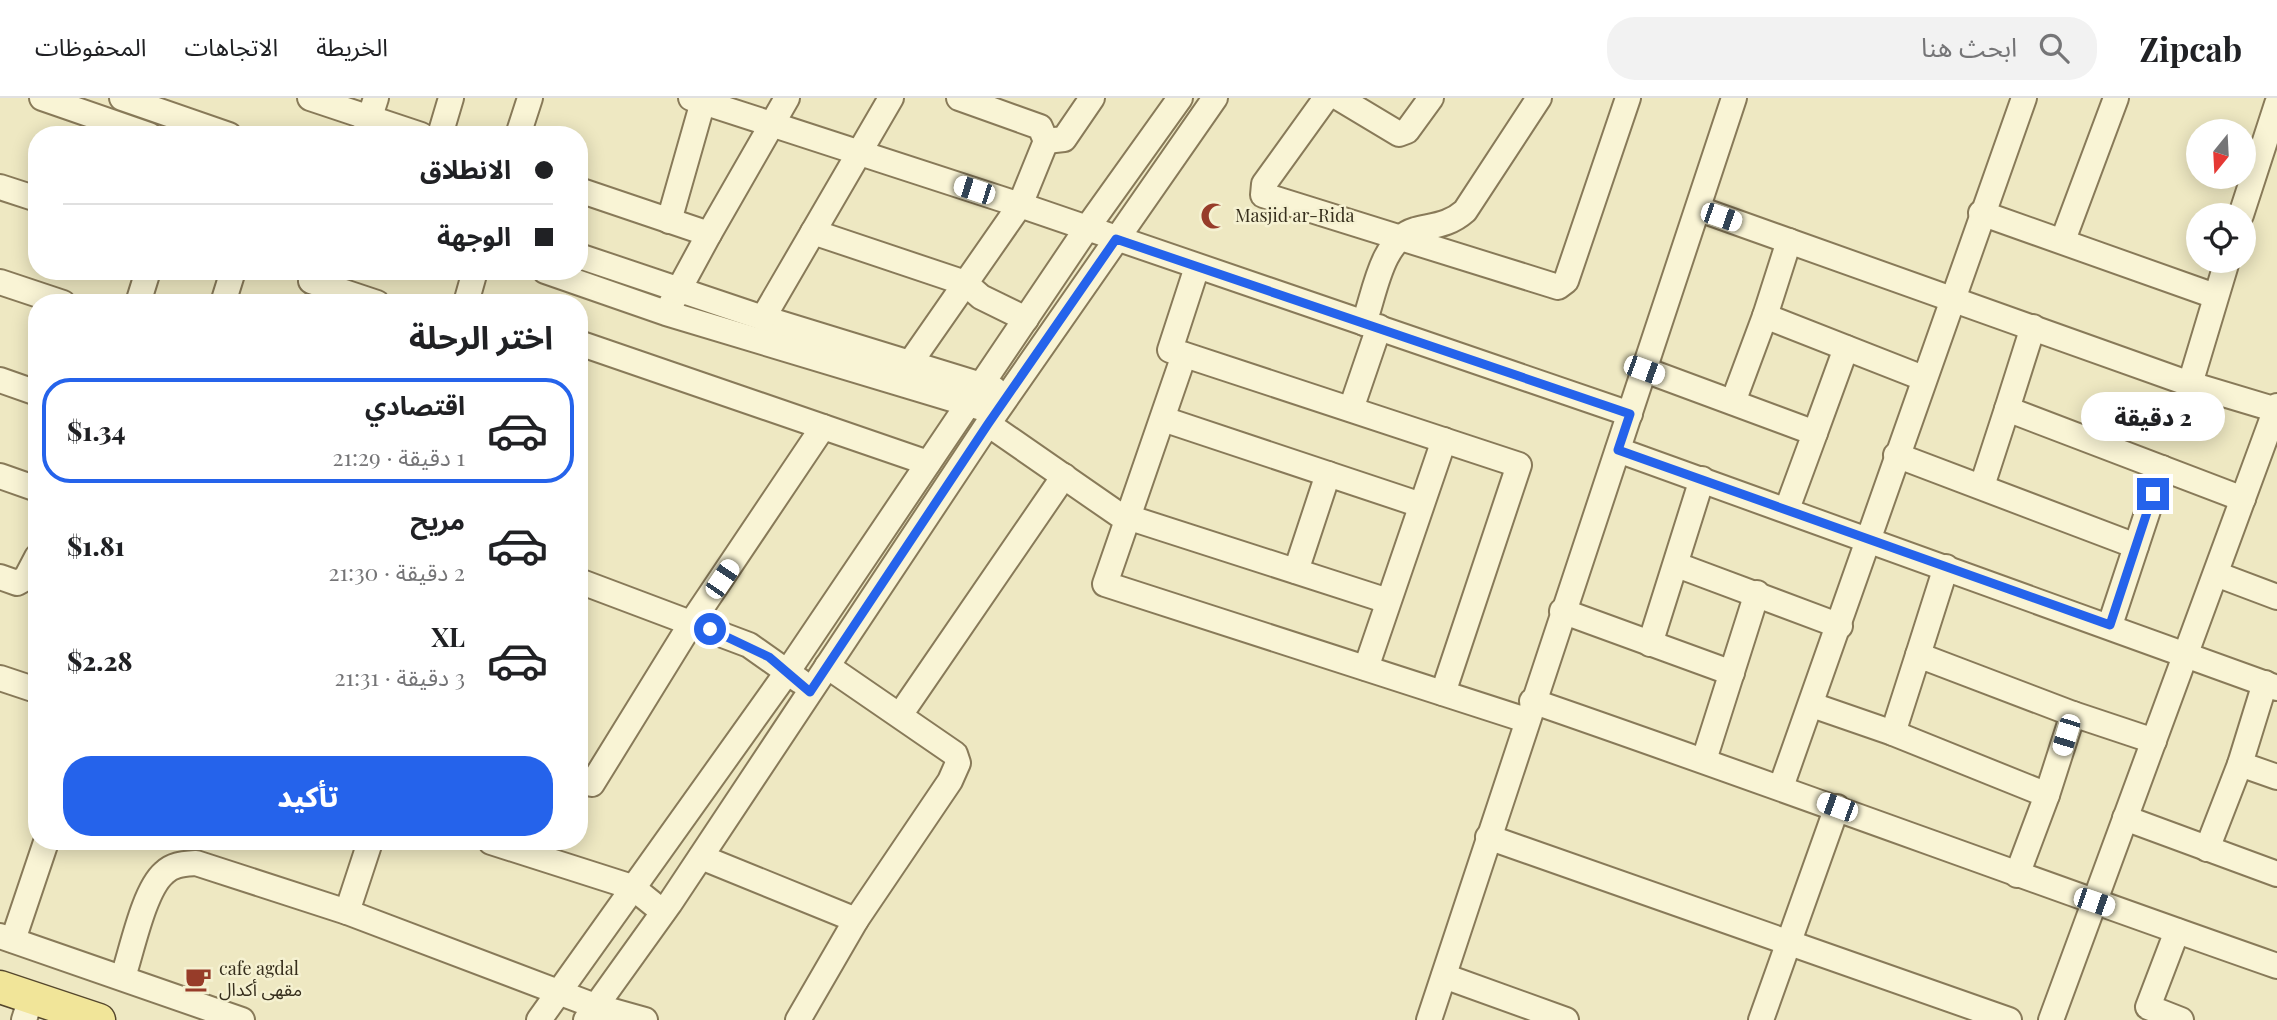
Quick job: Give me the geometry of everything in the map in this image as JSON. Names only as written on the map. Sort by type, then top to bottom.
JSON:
[{"type":"main road","points":[[0,987],[41,1011],[99,1020]]},
{"type":"street","points":[[42,98],[123,126]]},
{"type":"street","points":[[122,98],[203,126]]},
{"type":"street","points":[[310,98],[396,126]]},
{"type":"street","points":[[443,126],[451,98]]},
{"type":"street","points":[[521,126],[530,98]]},
{"type":"street","points":[[666,313],[787,98]]},
{"type":"street","points":[[763,318],[891,98]]},
{"type":"street","points":[[910,363],[1020,205],[1046,141],[1040,127],[990,103],[959,98]]},
{"type":"street","points":[[1046,141],[1064,139],[1092,98]]},
{"type":"street","points":[[539,1020],[788,671],[1087,228],[1180,98]]},
{"type":"street","points":[[591,1013],[701,857],[997,410],[1215,98]]},
{"type":"street","points":[[1326,98],[1264,184],[1262,192],[1268,197],[1558,287],[1566,281],[1628,98]]},
{"type":"street","points":[[1339,98],[1399,134],[1407,131],[1431,98]]},
{"type":"street","points":[[1351,409],[1391,246],[1398,239],[1419,229],[1438,227],[1455,220],[1465,211],[1539,98]]},
{"type":"street","points":[[1429,1020],[1562,611],[1699,209],[1734,98]]},
{"type":"street","points":[[1781,787],[1840,626],[1896,455],[1981,213],[2024,98]]},
{"type":"street","points":[[2063,240],[2116,98]]},
{"type":"street","points":[[2245,203],[2277,104],[2263,98]]},
{"type":"street","points":[[669,221],[699,99],[1020,205],[1630,414]]},
{"type":"street","points":[[0,187],[28,196]]},
{"type":"street","points":[[588,193],[709,234]]},
{"type":"street","points":[[1699,209],[1953,297],[2190,384],[2277,408],[2050,1020]]},
{"type":"street","points":[[1981,213],[2215,296]]},
{"type":"street","points":[[813,232],[965,283],[981,297],[1026,319]]},
{"type":"street","points":[[1733,402],[1766,316],[1789,241]]},
{"type":"street","points":[[588,259],[678,291],[910,363],[975,395],[997,410],[1063,476],[1118,514],[1388,601]]},
{"type":"street","points":[[1197,267],[1170,350],[1519,466],[1443,693]]},
{"type":"street","points":[[2190,384],[2223,273]]},
{"type":"street","points":[[571,280],[666,313],[975,395]]},
{"type":"street","points":[[0,282],[35,294]]},
{"type":"street","points":[[310,285],[344,294]]},
{"type":"street","points":[[1766,316],[1923,378]]},
{"type":"street","points":[[1982,486],[2033,327]]},
{"type":"street","points":[[588,346],[928,463]]},
{"type":"street","points":[[1787,509],[1846,348]]},
{"type":"street","points":[[1184,355],[1105,584],[1443,693],[1529,711],[1704,761],[2277,966]]},
{"type":"street","points":[[1644,370],[1815,433]]},
{"type":"street","points":[[0,380],[28,390]]},
{"type":"street","points":[[2007,409],[2243,499]]},
{"type":"street","points":[[1163,419],[1421,505]]},
{"type":"street","points":[[592,784],[692,622],[824,427]]},
{"type":"street","points":[[1366,668],[1444,440]]},
{"type":"street","points":[[1618,450],[2110,625],[2271,686],[2207,849]]},
{"type":"street","points":[[1896,455],[2136,546]]},
{"type":"street","points":[[2110,625],[2162,467]]},
{"type":"street","points":[[1296,571],[1328,474]]},
{"type":"street","points":[[0,476],[28,486]]},
{"type":"street","points":[[900,715],[1063,476]]},
{"type":"street","points":[[1650,644],[1702,479]]},
{"type":"street","points":[[1677,565],[1758,593],[1840,626]]},
{"type":"street","points":[[1893,733],[1945,567]]},
{"type":"street","points":[[0,577],[17,583],[28,574]]},
{"type":"street","points":[[2216,574],[2277,597]]},
{"type":"street","points":[[588,584],[749,645],[788,671],[810,692]]},
{"type":"street","points":[[1704,761],[1758,593]]},
{"type":"street","points":[[1562,611],[1732,673]]},
{"type":"street","points":[[1918,655],[2073,715],[2154,741]]},
{"type":"street","points":[[798,1020],[856,920],[950,781],[958,764],[955,754],[827,666]]},
{"type":"street","points":[[0,678],[28,687]]},
{"type":"street","points":[[1812,705],[1893,733],[2047,795]]},
{"type":"street","points":[[2017,875],[2073,715]]},
{"type":"street","points":[[2240,764],[2277,777]]},
{"type":"street","points":[[1760,1020],[1837,807]]},
{"type":"street","points":[[2125,818],[2277,874]]},
{"type":"street","points":[[1488,837],[2009,1020]]},
{"type":"street","points":[[43,850],[6,938],[242,1020]]},
{"type":"street","points":[[347,912],[367,850]]},
{"type":"street","points":[[516,850],[632,887],[663,912]]},
{"type":"street","points":[[701,857],[856,920]]},
{"type":"street","points":[[123,977],[153,889],[164,873],[181,864],[196,863],[347,912],[558,992],[591,1013],[645,1020]]},
{"type":"street","points":[[2177,931],[2146,1014],[2181,1020]]},
{"type":"street","points":[[1444,976],[1566,1020]]},
{"type":"place","name":"Masjid ar-Rida","points":[[1214,216]]},
{"type":"place","name":"cafe agdal مقهى أكدال","points":[[198,979]]},
{"type":"route","points":[[710,629],[749,645],[769,657],[810,692],[988,424],[1116,239],[1630,414],[1618,450],[2110,625],[2153,494]]}]
